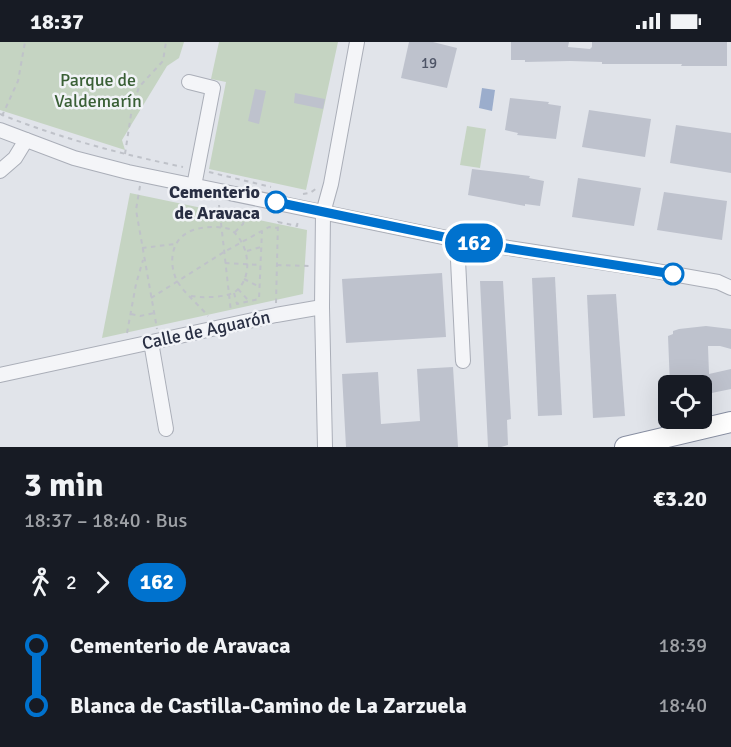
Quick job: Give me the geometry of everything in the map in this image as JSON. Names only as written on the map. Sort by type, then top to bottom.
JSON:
[{"type":"highway","points":[[625,447],[731,422]]},
{"type":"highway","points":[[664,447],[731,432]]},
{"type":"street","points":[[325,447],[322,307],[323,213],[331,184],[357,42]]},
{"type":"street","points":[[189,82],[213,88],[194,186]]},
{"type":"street","points":[[0,130],[74,158],[222,192],[457,240],[727,284]]},
{"type":"street","points":[[0,171],[15,158],[26,140]]},
{"type":"street","points":[[457,240],[463,361]]},
{"type":"street","name":"Calle de Aguarón","points":[[0,375],[232,324],[322,307]]},
{"type":"street","points":[[155,341],[166,429]]},
{"type":"path","points":[[0,122],[18,81],[25,42]]},
{"type":"path","points":[[125,154],[132,108],[139,87],[163,61],[166,42]]},
{"type":"path","points":[[142,175],[136,210],[153,313],[155,341]]},
{"type":"path","points":[[222,192],[218,209],[232,324]]},
{"type":"path","points":[[235,232],[243,224],[250,197]]},
{"type":"path","points":[[276,315],[278,222],[297,226],[300,208]]},
{"type":"path","points":[[142,248],[175,244],[196,228],[220,226],[230,228],[235,232],[247,251],[244,279],[238,289],[229,294],[200,298],[190,296]]},
{"type":"path","points":[[150,298],[262,230],[269,227],[277,228]]},
{"type":"path","points":[[234,292],[237,304],[259,299],[262,230]]},
{"type":"path","points":[[175,244],[173,268],[178,281],[208,316],[212,329]]},
{"type":"path","points":[[247,251],[262,247]]},
{"type":"path","points":[[125,348],[136,284],[144,259]]},
{"type":"path","points":[[225,263],[261,265]]},
{"type":"path","points":[[277,265],[322,267]]},
{"type":"path","points":[[244,279],[260,287]]},
{"type":"path","points":[[238,289],[249,301]]},
{"type":"path","points":[[131,314],[140,316],[153,313]]},
{"type":"green space","name":"Parque de Valdemarín","points":[[0,42],[184,42],[179,58],[167,66],[122,140],[125,150],[0,110]]},
{"type":"green space","points":[[219,42],[338,42],[306,190],[209,169],[226,82],[211,79]]},
{"type":"green space","points":[[467,126],[486,129],[480,168],[460,165]]},
{"type":"green space","points":[[130,193],[307,230],[303,294],[102,338]]},
{"type":"water","points":[[482,88],[495,90],[492,111],[479,108]]},
{"type":"building","points":[[409,42],[433,42],[457,48],[447,88],[401,78]]},
{"type":"building","points":[[511,42],[569,42],[568,47],[590,49],[592,42],[727,42],[727,66],[602,64],[602,62],[570,61],[525,62],[525,60],[511,60]]},
{"type":"building","points":[[255,89],[266,91],[259,124],[248,121]]},
{"type":"building","points":[[295,93],[325,99],[323,109],[294,103]]},
{"type":"building","points":[[510,98],[549,102],[548,104],[561,106],[556,139],[517,135],[518,133],[505,130]]},
{"type":"building","points":[[589,110],[651,119],[645,157],[582,147]]},
{"type":"building","points":[[676,125],[731,133],[731,173],[670,163]]},
{"type":"building","points":[[472,169],[530,176],[529,178],[544,181],[540,206],[525,204],[525,206],[468,195]]},
{"type":"building","points":[[578,178],[641,188],[634,226],[572,217]]},
{"type":"building","points":[[664,192],[727,201],[722,240],[657,230]]},
{"type":"building","points":[[442,273],[446,337],[346,343],[342,279]]},
{"type":"building","points":[[555,277],[562,415],[538,416],[532,278]]},
{"type":"building","points":[[480,281],[503,281],[511,419],[507,420],[508,445],[501,447],[488,447]]},
{"type":"building","points":[[616,294],[625,416],[593,418],[587,295]]},
{"type":"building","points":[[706,326],[731,329],[731,349],[708,346],[709,374],[731,369],[731,389],[712,393],[712,375],[670,375],[668,336],[679,329]]},
{"type":"building","points":[[453,367],[458,447],[346,447],[342,374],[378,372],[381,424],[420,421],[417,369]]},
{"type":"bus line","name":"162","points":[[276,202],[468,242],[673,274]]},
{"type":"place","name":"Cementerio de Aravaca","points":[[276,202]]}]
